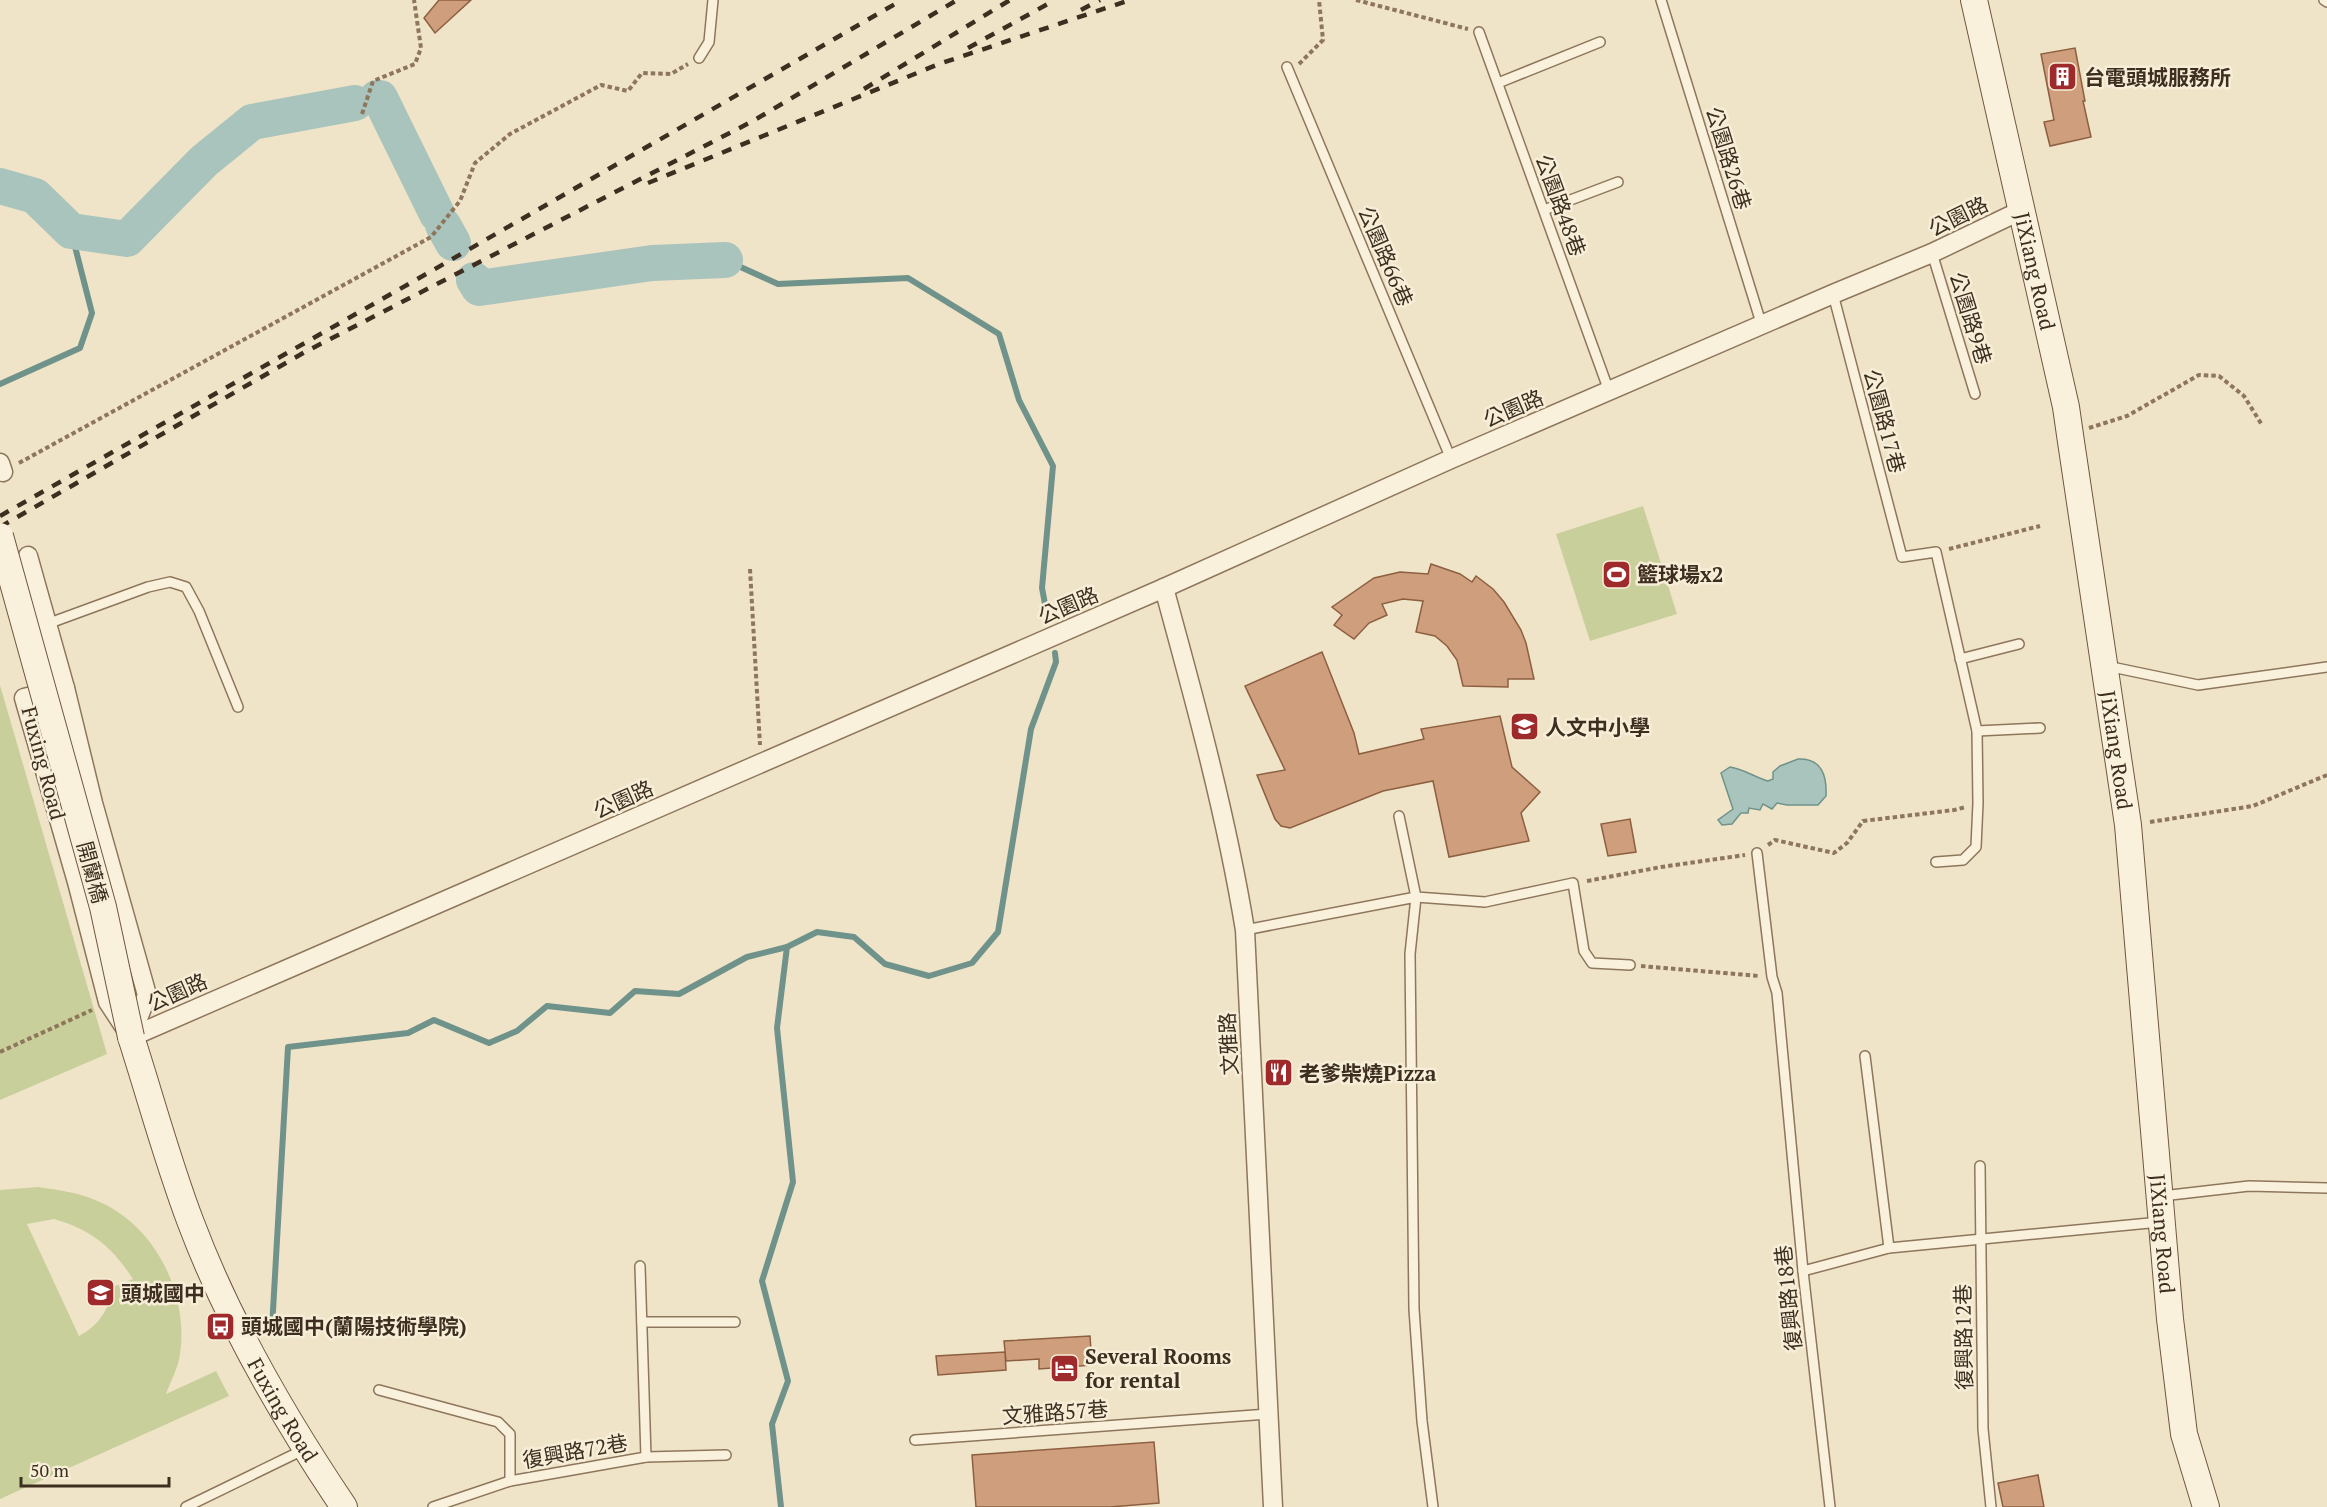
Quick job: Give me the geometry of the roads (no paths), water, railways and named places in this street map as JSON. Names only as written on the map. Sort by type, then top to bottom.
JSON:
[{"type":"street","name":"JiXiang Road","points":[[1974,0],[2066,406],[2128,825],[2170,1319],[2184,1434],[2206,1507]]},
{"type":"street","name":"公園路","points":[[131,1037],[1164,588],[1451,459],[1833,294],[1932,254],[2022,210]]},
{"type":"street","name":"開蘭橋","points":[[0,536],[103,907],[131,1037]]},
{"type":"street","points":[[28,556],[64,688]]},
{"type":"street","name":"文雅路","points":[[1164,588],[1195,697],[1237,880],[1245,930],[1273,1507]]},
{"type":"street","name":"Fuxing Road","points":[[131,1037],[147,995],[93,803],[64,688],[24,698],[77,882],[108,1002],[131,1037],[191,1223],[239,1333],[305,1449],[344,1507]]},
{"type":"lane","points":[[699,58],[710,42],[713,0]]},
{"type":"lane","name":"公園路26巷","points":[[1661,0],[1762,326]]},
{"type":"lane","name":"公園路48巷","points":[[1479,32],[1609,391]]},
{"type":"lane","points":[[1498,83],[1600,42]]},
{"type":"lane","name":"公園路66巷","points":[[1287,67],[1451,459]]},
{"type":"lane","points":[[1544,210],[1618,182]]},
{"type":"lane","name":"公園路9巷","points":[[1932,254],[1975,394]]},
{"type":"lane","name":"公園路17巷","points":[[1833,294],[1902,557],[1936,552],[1960,659]]},
{"type":"lane","points":[[47,624],[148,587],[170,582],[186,587],[199,611],[238,707]]},
{"type":"lane","points":[[1936,862],[1963,860],[1976,848],[1977,731],[1960,659],[2019,644]]},
{"type":"lane","points":[[2105,665],[2198,685],[2327,667]]},
{"type":"lane","points":[[1977,731],[2040,728]]},
{"type":"lane","points":[[1399,816],[1416,897],[1410,954],[1414,1309],[1422,1421],[1433,1507]]},
{"type":"lane","name":"復興路18巷","points":[[1757,853],[1772,977],[1777,993],[1803,1271],[1830,1507]]},
{"type":"lane","points":[[1245,930],[1416,897],[1485,902],[1573,884],[1584,951],[1592,963],[1630,965]]},
{"type":"lane","points":[[1865,1056],[1889,1248]]},
{"type":"lane","name":"復興路12巷","points":[[1980,1166],[1983,1429],[1991,1507]]},
{"type":"lane","points":[[2159,1196],[2249,1186],[2327,1188]]},
{"type":"lane","points":[[1803,1271],[1889,1248],[2162,1221]]},
{"type":"lane","name":"復興路72巷","points":[[433,1507],[510,1481],[646,1457],[640,1266]]},
{"type":"lane","points":[[642,1322],[735,1322]]},
{"type":"lane","points":[[379,1390],[498,1422],[510,1434],[510,1481]]},
{"type":"lane","name":"文雅路57巷","points":[[915,1440],[1269,1414]]},
{"type":"lane","points":[[186,1507],[305,1449]]},
{"type":"lane","points":[[646,1457],[726,1455]]},
{"type":"water","points":[[1798,759],[1806,759],[1818,765],[1824,775],[1826,796],[1818,805],[1777,803],[1772,809],[1763,804],[1760,810],[1749,808],[1748,813],[1741,813],[1732,824],[1722,825],[1718,820],[1733,809],[1721,773],[1730,767],[1768,781],[1773,779],[1773,772],[1780,766]]},
{"type":"waterway","points":[[377,98],[380,98],[437,214]]},
{"type":"waterway","points":[[0,186],[35,196],[71,231],[127,239],[204,161],[252,122],[355,103]]},
{"type":"waterway","points":[[443,225],[453,243]]},
{"type":"waterway","points":[[0,384],[80,348],[92,313],[71,231]]},
{"type":"waterway","points":[[725,260],[778,284],[908,278],[999,334],[1019,400],[1053,466],[1042,588],[1048,620]]},
{"type":"waterway","points":[[474,280],[479,288],[652,263],[725,260]]},
{"type":"waterway","points":[[781,1507],[772,1424],[788,1381],[762,1281],[793,1182],[777,1028],[787,947],[817,932],[854,937],[885,964],[929,976],[972,963],[998,932],[1031,729],[1056,662],[1055,653]]},
{"type":"waterway","points":[[272,1328],[288,1047],[408,1033],[434,1020],[489,1043],[517,1031],[547,1006],[610,1013],[635,991],[679,994],[747,957],[787,947]]},
{"type":"railway","points":[[0,516],[902,0]]},
{"type":"railway","points":[[0,527],[305,352],[753,121],[957,0]]},
{"type":"railway","points":[[864,89],[1010,0]]},
{"type":"railway","points":[[968,48],[1055,0]]},
{"type":"railway","points":[[1081,10],[1100,0]]},
{"type":"railway","points":[[648,183],[939,64],[1130,0]]},
{"type":"place","name":"台電頭城服務所","points":[[2063,77]]},
{"type":"place","name":"籃球場x2","points":[[1616,574]]},
{"type":"place","name":"人文中小學","points":[[1524,727]]},
{"type":"place","name":"老爹柴燒Pizza","points":[[1278,1073]]},
{"type":"place","name":"頭城國中","points":[[100,1293]]},
{"type":"place","name":"頭城國中(蘭陽技術學院)","points":[[220,1326]]},
{"type":"place","name":"Several Rooms for rental","points":[[1064,1368]]}]
